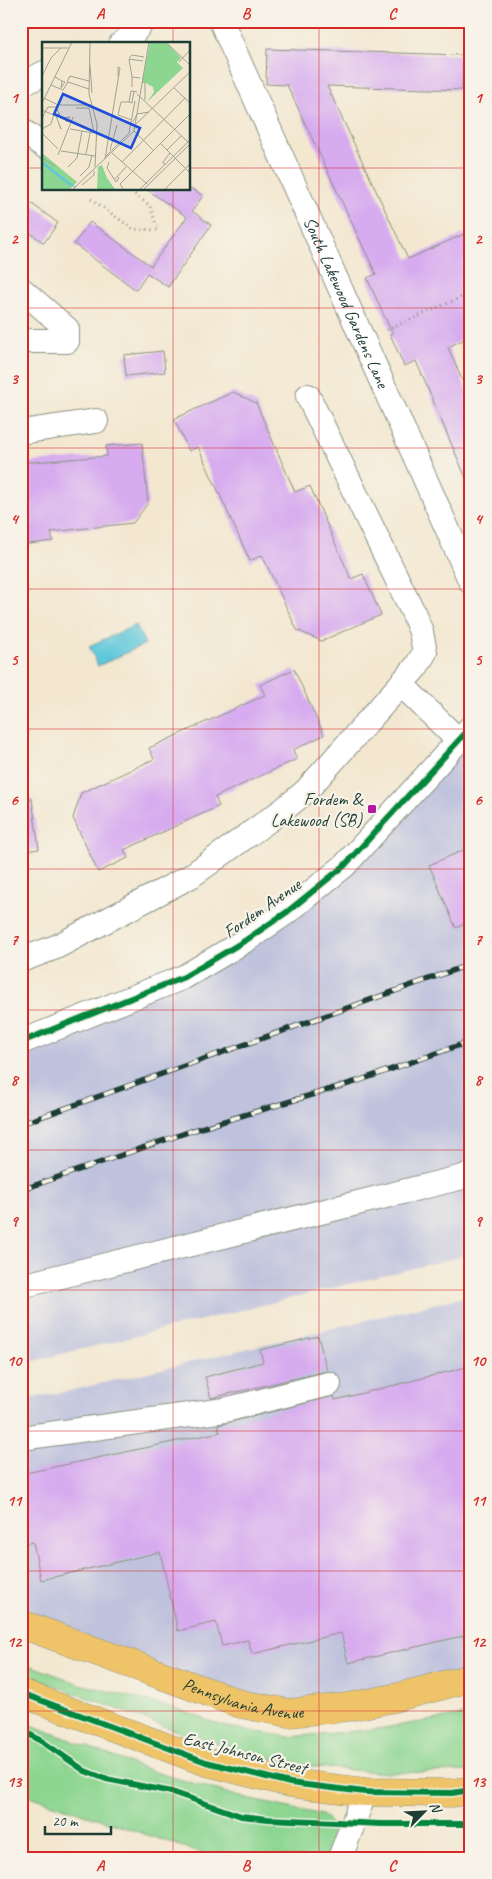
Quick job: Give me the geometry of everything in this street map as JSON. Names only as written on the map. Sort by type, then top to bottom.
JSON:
[{"type":"main road","name":"Pennsylvania Avenue","points":[[21,1624],[241,1704],[289,1713],[348,1707],[394,1698],[471,1678]]},
{"type":"main road","name":"East Johnson Street","points":[[21,1693],[206,1762],[290,1783],[365,1792],[452,1792],[471,1790]]},
{"type":"street","points":[[123,42],[143,21]]},
{"type":"street","name":"South Lakewood Gardens Lane","points":[[221,21],[471,582]]},
{"type":"street","points":[[21,85],[42,74]]},
{"type":"street","points":[[21,130],[42,145]]},
{"type":"street","points":[[21,289],[67,329],[68,341],[21,341]]},
{"type":"street","points":[[21,960],[56,947],[191,876],[283,810],[306,791],[416,667],[425,652],[421,632],[413,612],[308,396]]},
{"type":"street","points":[[21,432],[96,421]]},
{"type":"street","points":[[400,684],[464,734]]},
{"type":"street","name":"Fordem Avenue","points":[[21,1042],[184,977],[246,940],[287,912],[344,866],[464,734]]},
{"type":"street","points":[[21,1286],[471,1174]]},
{"type":"street","points":[[21,1438],[225,1410],[329,1384]]},
{"type":"street","points":[[394,1698],[471,1691]]},
{"type":"street","points":[[340,1858],[365,1792]]},
{"type":"path","points":[[91,199],[133,230],[158,230],[150,206],[129,190]]},
{"type":"path","points":[[387,330],[471,293]]},
{"type":"shaded area","points":[[471,727],[471,1254],[21,1364],[21,1042],[184,977],[287,912]]},
{"type":"shaded area","points":[[471,1295],[471,1678],[289,1713],[21,1624],[21,1400],[74,1390]]},
{"type":"green space","points":[[21,1662],[80,1684],[174,1708],[226,1727],[289,1737],[377,1729],[471,1714],[471,1771],[387,1773],[318,1767],[257,1756],[182,1733],[21,1673]]},
{"type":"green space","points":[[21,1721],[145,1769],[247,1799],[323,1815],[328,1819],[332,1829],[326,1858],[217,1858],[21,1793]]},
{"type":"water","points":[[136,625],[145,644],[98,666],[89,646]]},
{"type":"building","points":[[267,49],[463,55],[462,90],[327,86],[408,259],[471,231],[471,336],[448,347],[471,401],[471,490],[416,361],[404,366],[390,334],[392,333],[367,278],[376,274],[287,85],[266,84]]},
{"type":"building","points":[[192,189],[203,196],[192,211],[211,225],[168,287],[147,273],[136,290],[74,244],[90,222],[151,266],[187,217],[147,190]]},
{"type":"building","points":[[21,196],[58,223],[44,243],[21,226]]},
{"type":"building","points":[[163,351],[165,372],[126,376],[124,355]]},
{"type":"building","points":[[233,392],[256,403],[295,492],[310,486],[351,579],[363,574],[381,615],[321,641],[297,630],[262,555],[250,561],[198,447],[189,451],[174,419]]},
{"type":"building","points":[[142,443],[148,503],[133,523],[51,532],[53,541],[21,545],[21,463],[107,456],[106,446]]},
{"type":"building","points":[[294,669],[324,735],[293,750],[297,759],[215,797],[219,806],[124,850],[128,858],[98,872],[73,818],[81,793],[154,759],[149,748],[265,695],[260,685]]},
{"type":"building","points":[[32,799],[39,849],[21,851],[21,800]]},
{"type":"building","points":[[471,847],[471,921],[456,928],[429,865]]},
{"type":"building","points":[[318,1336],[327,1371],[211,1398],[205,1377],[263,1362],[260,1350]]},
{"type":"building","points":[[471,1366],[471,1634],[348,1663],[341,1633],[252,1654],[248,1640],[222,1646],[216,1622],[178,1631],[160,1552],[41,1580],[33,1542],[21,1545],[21,1474],[220,1432],[218,1425],[334,1396],[335,1400]]},
{"type":"railway","points":[[21,1124],[471,964]]},
{"type":"railway","points":[[21,1190],[191,1131],[358,1081],[471,1041]]},
{"type":"cycle path","points":[[21,1042],[184,977],[246,940],[287,912],[344,866],[471,727]]},
{"type":"cycle path","points":[[21,1693],[206,1762],[290,1783],[365,1792],[452,1793],[471,1790]]},
{"type":"cycle path","points":[[21,1730],[40,1740],[85,1771],[106,1779],[172,1792],[241,1816],[381,1824],[471,1824]]},
{"type":"place","name":"Fordem & Lakewood (SB)","points":[[372,809]]}]
